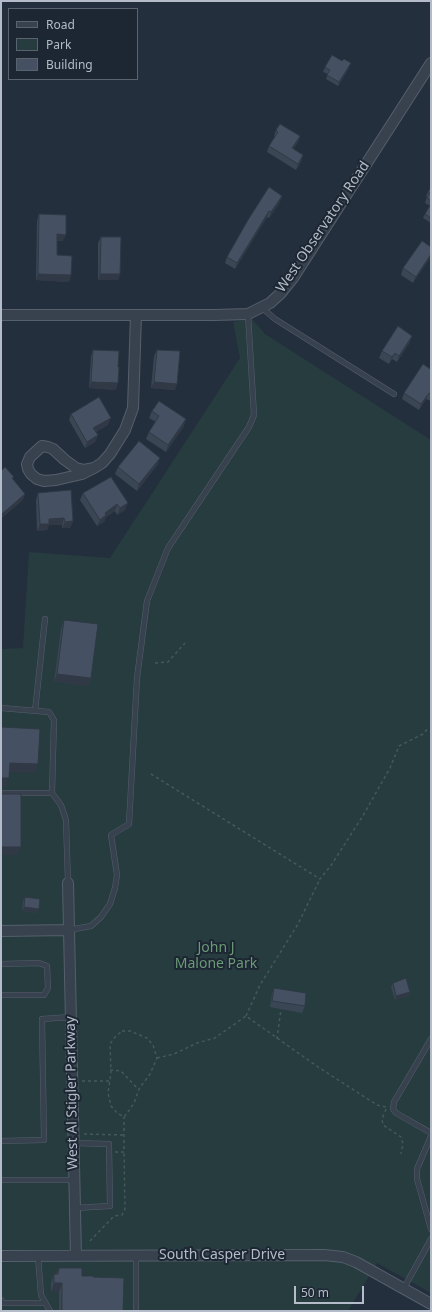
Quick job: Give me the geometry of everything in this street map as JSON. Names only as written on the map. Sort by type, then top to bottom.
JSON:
[{"type":"street","name":"West Observatory Road","points":[[1,315],[248,314],[270,303],[281,293],[293,278],[431,63]]},
{"type":"street","points":[[94,468],[84,470],[76,468],[64,460],[53,449],[42,446],[30,457],[27,464],[31,474],[37,479],[44,481],[82,474],[94,468],[102,463],[118,443],[125,430],[133,408],[136,315]]},
{"type":"street","name":"West Al Stigler Parkway","points":[[68,883],[76,1256]]},
{"type":"street","points":[[1,931],[69,930]]},
{"type":"street","name":"South Casper Drive","points":[[1,1256],[324,1254],[343,1257],[366,1267],[431,1304]]},
{"type":"lane","points":[[261,308],[275,320],[394,394]]},
{"type":"lane","points":[[69,930],[92,926],[101,917],[110,904],[115,888],[117,875],[111,835],[129,824],[137,678],[147,601],[168,548],[249,427],[254,415],[248,314]]},
{"type":"lane","points":[[35,711],[45,619]]},
{"type":"lane","points":[[1,708],[50,712],[54,720],[52,793],[61,805],[66,820],[68,883]]},
{"type":"lane","points":[[1,793],[52,793]]},
{"type":"lane","points":[[1,964],[39,963],[47,966],[48,988],[44,995],[1,995]]},
{"type":"lane","points":[[1,1141],[44,1140],[42,1019],[71,1017]]},
{"type":"lane","points":[[431,1039],[394,1102],[393,1109],[396,1113],[431,1134],[417,1169],[417,1179],[431,1229]]},
{"type":"lane","points":[[73,1138],[109,1144],[110,1206],[74,1208]]},
{"type":"lane","points":[[1,1180],[74,1180]]},
{"type":"lane","points":[[404,1288],[431,1239]]},
{"type":"lane","points":[[38,1256],[41,1295],[50,1311]]},
{"type":"lane","points":[[136,1256],[136,1311]]},
{"type":"lane","points":[[1,1300],[3,1303],[45,1303]]},
{"type":"path","points":[[155,663],[168,662],[185,643]]},
{"type":"path","points":[[157,1058],[174,1054],[197,1043],[215,1038],[246,1016],[260,985],[298,924],[320,879],[332,864],[364,814],[390,768],[399,746],[423,734],[428,727]]},
{"type":"path","points":[[151,774],[320,879]]},
{"type":"path","points":[[277,1039],[281,1009]]},
{"type":"path","points":[[246,1016],[277,1039],[377,1105],[387,1107],[382,1119],[383,1125],[401,1138],[403,1144],[401,1154]]},
{"type":"path","points":[[109,1152],[124,1152],[124,1117],[134,1103],[139,1090],[150,1074],[157,1058],[153,1045],[147,1038],[130,1031],[122,1031],[114,1037],[110,1044],[110,1081],[108,1093],[111,1106],[117,1113],[124,1117]]},
{"type":"path","points":[[110,1070],[121,1072],[139,1090]]},
{"type":"path","points":[[72,1081],[110,1081]]},
{"type":"path","points":[[73,1138],[124,1134]]},
{"type":"green space","name":"John J Malone Park","points":[[252,319],[265,334],[431,440],[431,1293],[377,1263],[348,1311],[1,1311],[1,649],[23,648],[29,552],[110,558],[240,358],[233,322]]},
{"type":"building","points":[[332,55],[342,61],[344,59],[351,63],[339,82],[327,75],[330,70],[325,67]]},
{"type":"building","points":[[280,124],[300,136],[292,148],[303,155],[298,164],[269,146],[278,132],[276,130]]},
{"type":"building","points":[[269,187],[282,196],[271,212],[269,211],[237,263],[227,257]]},
{"type":"building","points":[[431,187],[431,201],[427,198]]},
{"type":"building","points":[[431,204],[431,218],[425,214]]},
{"type":"building","points":[[39,214],[66,215],[66,235],[57,234],[57,255],[72,256],[71,275],[38,274]]},
{"type":"building","points":[[101,237],[121,237],[120,274],[100,274]]},
{"type":"building","points":[[422,241],[431,247],[431,254],[416,277],[403,268]]},
{"type":"building","points":[[398,326],[412,336],[399,356],[395,353],[392,357],[382,351]]},
{"type":"building","points":[[93,350],[119,351],[118,383],[91,382]]},
{"type":"building","points":[[157,350],[180,351],[177,384],[154,382]]},
{"type":"building","points":[[423,364],[430,369],[431,367],[431,394],[429,393],[421,404],[404,393]]},
{"type":"building","points":[[99,397],[111,418],[93,428],[98,435],[87,442],[71,414]]},
{"type":"building","points":[[159,401],[186,419],[168,445],[149,432],[159,416],[152,411]]},
{"type":"building","points":[[139,441],[160,458],[139,484],[118,467]]},
{"type":"building","points":[[5,467],[14,477],[12,478],[25,494],[2,514],[1,471]]},
{"type":"building","points":[[111,477],[128,503],[120,508],[117,504],[105,513],[106,515],[100,520],[83,493]]},
{"type":"building","points":[[71,490],[73,521],[65,522],[64,518],[49,519],[49,524],[40,524],[38,493]]},
{"type":"building","points":[[64,620],[98,624],[91,678],[57,674]]},
{"type":"building","points":[[1,727],[40,729],[38,764],[10,763],[9,778],[1,778]]},
{"type":"building","points":[[1,794],[21,794],[21,847],[1,847]]},
{"type":"building","points":[[25,897],[40,899],[39,909],[24,907]]},
{"type":"building","points":[[406,978],[410,992],[396,996],[393,983]]},
{"type":"building","points":[[274,988],[306,993],[305,1006],[272,1001]]},
{"type":"building","points":[[59,1268],[82,1268],[82,1276],[124,1278],[123,1311],[62,1311],[62,1283],[54,1283],[54,1274],[58,1274]]}]
